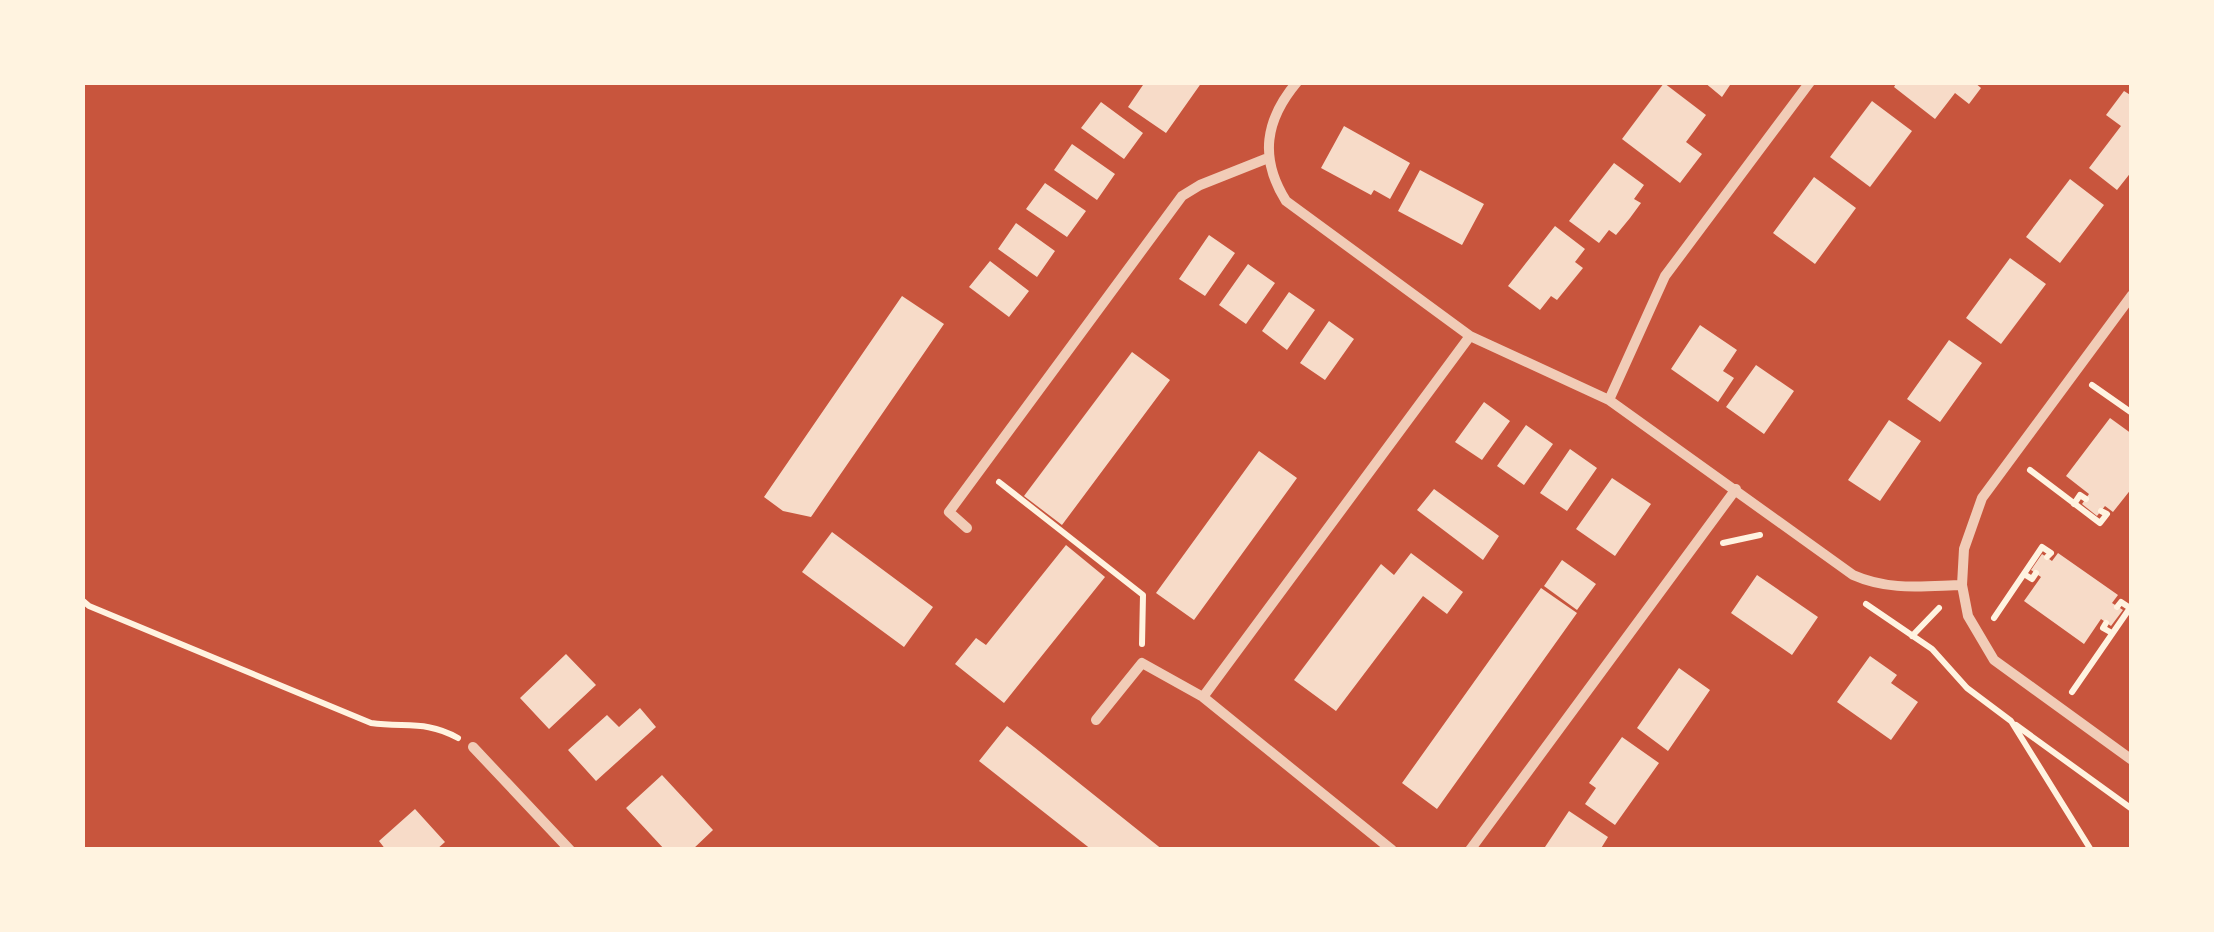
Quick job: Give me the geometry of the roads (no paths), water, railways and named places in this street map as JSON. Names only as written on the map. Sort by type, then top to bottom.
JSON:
[{"type":"street","points":[[1297,82],[1280,102],[1272,124],[1268,158],[1274,182],[1286,200],[1470,336],[1609,400],[1854,575],[1894,588],[1962,585]]},
{"type":"street","points":[[1609,400],[1665,276],[1810,82]]},
{"type":"street","points":[[966,528],[949,512],[1182,196],[1200,184],[1268,158]]},
{"type":"street","points":[[2132,295],[1982,498],[1964,549],[1962,585],[1968,616],[1994,660],[2132,760]]},
{"type":"street","points":[[1203,697],[1470,336]]},
{"type":"street","points":[[1470,850],[1736,489]]},
{"type":"street","points":[[1096,720],[1142,662],[1203,697],[1392,850]]},
{"type":"street","points":[[473,747],[570,850]]}]
